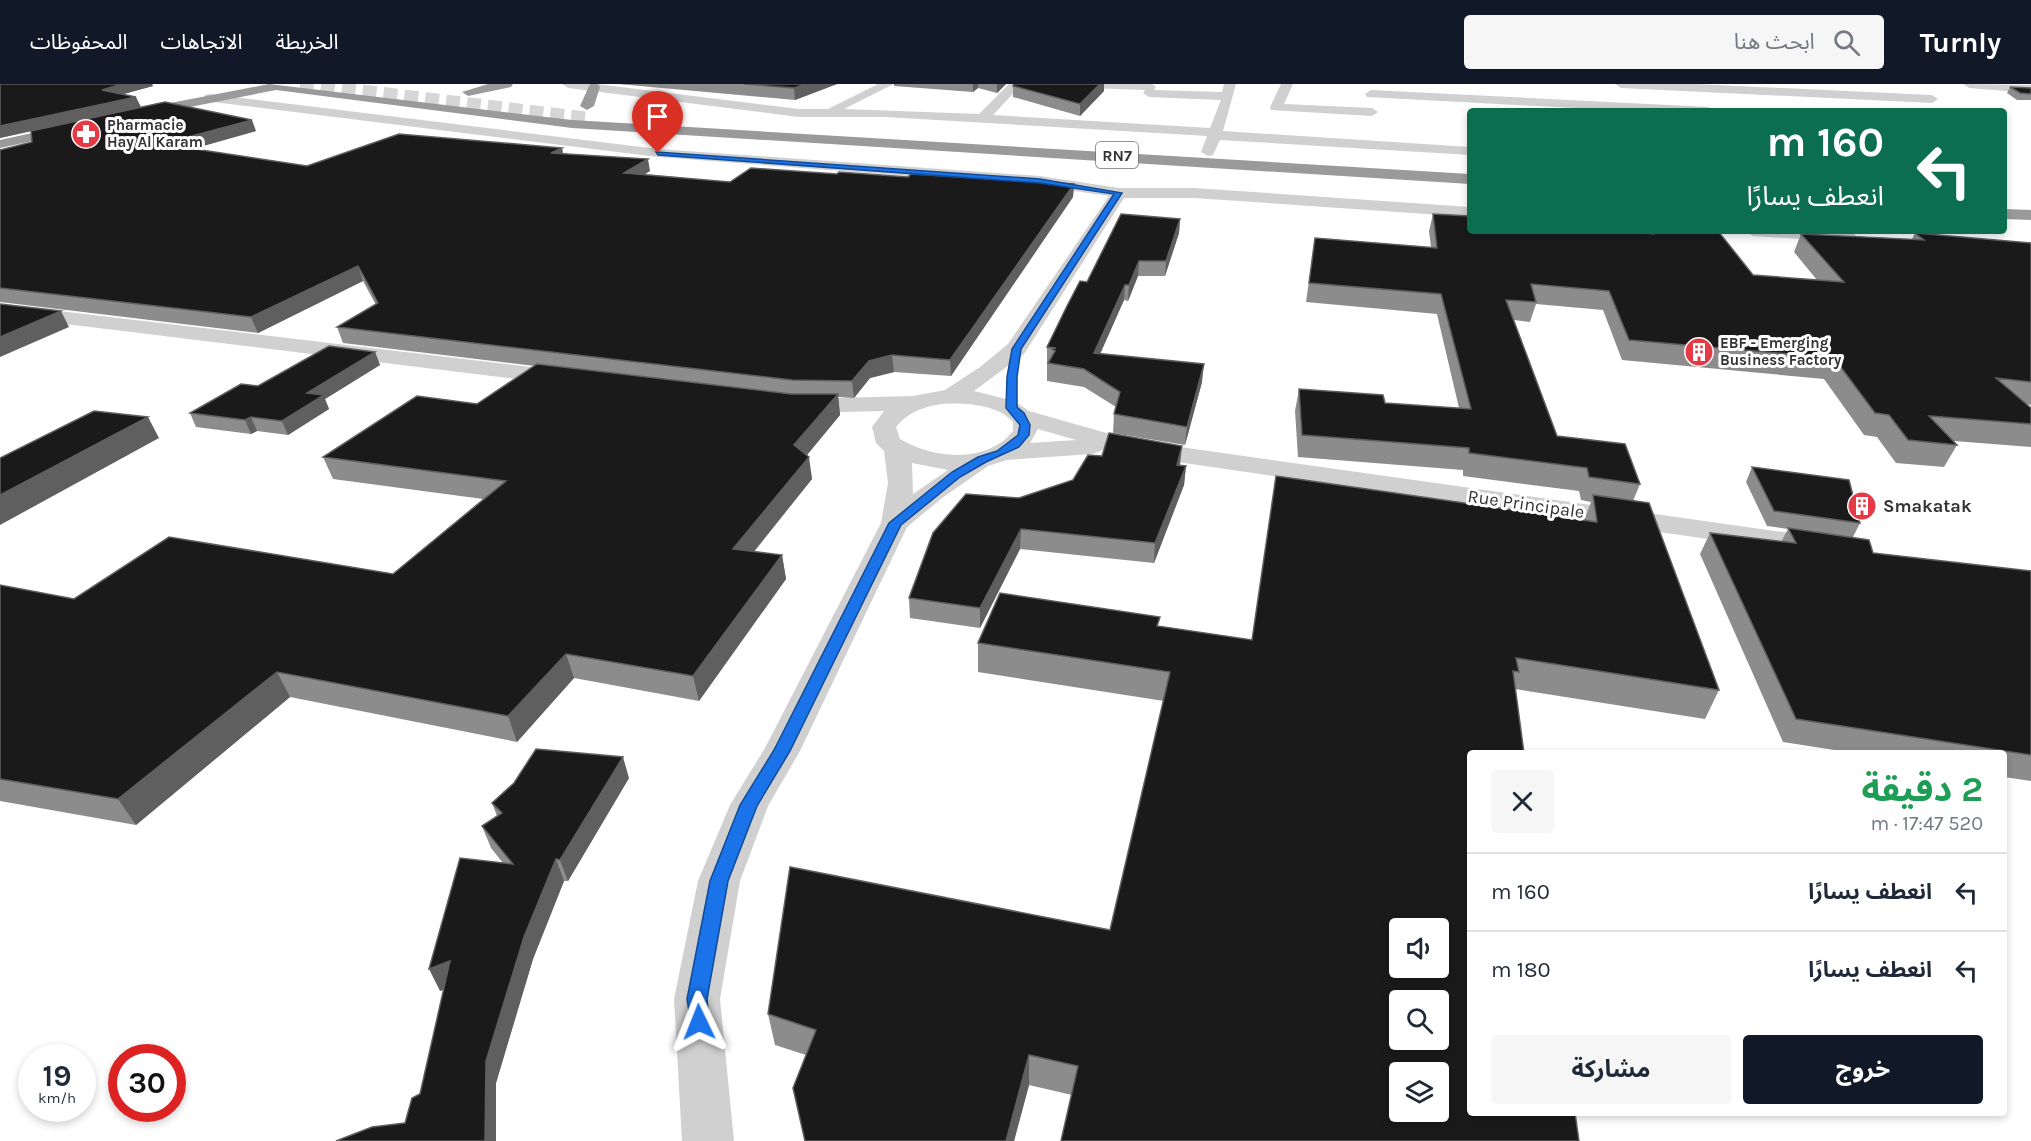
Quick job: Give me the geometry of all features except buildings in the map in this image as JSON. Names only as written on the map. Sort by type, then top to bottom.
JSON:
[{"type":"highway","points":[[204,93],[119,115],[235,84],[277,87],[562,123],[763,134]]},
{"type":"highway","points":[[180,99],[204,93],[305,84]]},
{"type":"highway","points":[[507,84],[462,91],[515,98]]},
{"type":"highway","points":[[591,110],[594,87]]},
{"type":"highway","name":"RN7","points":[[591,110],[763,134],[1467,170]]},
{"type":"highway","name":"RN7","points":[[591,110],[1467,178]]},
{"type":"highway","points":[[704,118],[779,125]]},
{"type":"highway","points":[[0,139],[91,121],[0,144]]},
{"type":"highway","points":[[2007,204],[2031,206]]},
{"type":"highway","points":[[2007,214],[2031,215]]},
{"type":"street","points":[[568,84],[799,113],[885,113],[1215,134],[1372,129]]},
{"type":"street","points":[[982,119],[1017,84]]},
{"type":"street","points":[[1088,84],[1147,95],[1228,90],[1226,104],[1206,157]]},
{"type":"street","points":[[1287,84],[1276,106],[1467,151]]},
{"type":"street","points":[[1621,84],[1731,87],[1932,99]]},
{"type":"street","points":[[1813,84],[1827,94]]},
{"type":"street","points":[[1969,84],[2031,88]]},
{"type":"street","points":[[1975,84],[2008,102]]},
{"type":"street","points":[[860,85],[883,86]]},
{"type":"street","points":[[1884,85],[1906,98]]},
{"type":"street","points":[[826,114],[883,86]]},
{"type":"street","points":[[1731,87],[1751,104]]},
{"type":"street","points":[[1372,129],[1371,89],[1654,108]]},
{"type":"street","points":[[204,93],[605,148],[1040,181],[1119,193],[1194,193],[1467,212]]},
{"type":"street","points":[[1129,128],[1147,95]]},
{"type":"street","points":[[763,134],[799,113]]},
{"type":"street","points":[[708,1141],[697,999],[719,881],[749,805],[782,751],[896,523],[901,483],[891,443],[884,427],[890,418],[914,403],[951,396],[988,372],[1016,349],[1119,193]]},
{"type":"street","points":[[1796,234],[1869,239]]},
{"type":"street","points":[[0,310],[581,380]]},
{"type":"street","points":[[896,523],[932,492],[991,456],[1015,445],[1023,435],[1025,425],[1016,412],[1012,377],[1016,349]]},
{"type":"street","name":"Rue Principale","points":[[951,396],[984,398],[1016,412],[1129,447]]},
{"type":"street","name":"Rue Principale","points":[[914,403],[783,404],[843,418],[913,457],[935,462],[1064,447],[1129,447],[1849,550]]},
{"type":"tunnel","points":[[300,84],[590,119]]},
{"type":"place","name":"Pharmacie Hay Al Karam","points":[[86,134]]},
{"type":"place","name":"EBF - Emerging Business Factory","points":[[1699,352]]},
{"type":"place","name":"Smakatak","points":[[1862,506]]},
{"type":"route","points":[[658,153],[1040,181],[1119,193],[1016,349],[1013,362],[1011,408],[1021,416],[1025,425],[1023,435],[1015,445],[1001,453],[982,459],[956,475],[922,499],[896,523],[782,751],[749,805],[719,881],[697,999],[699,1022]]}]
